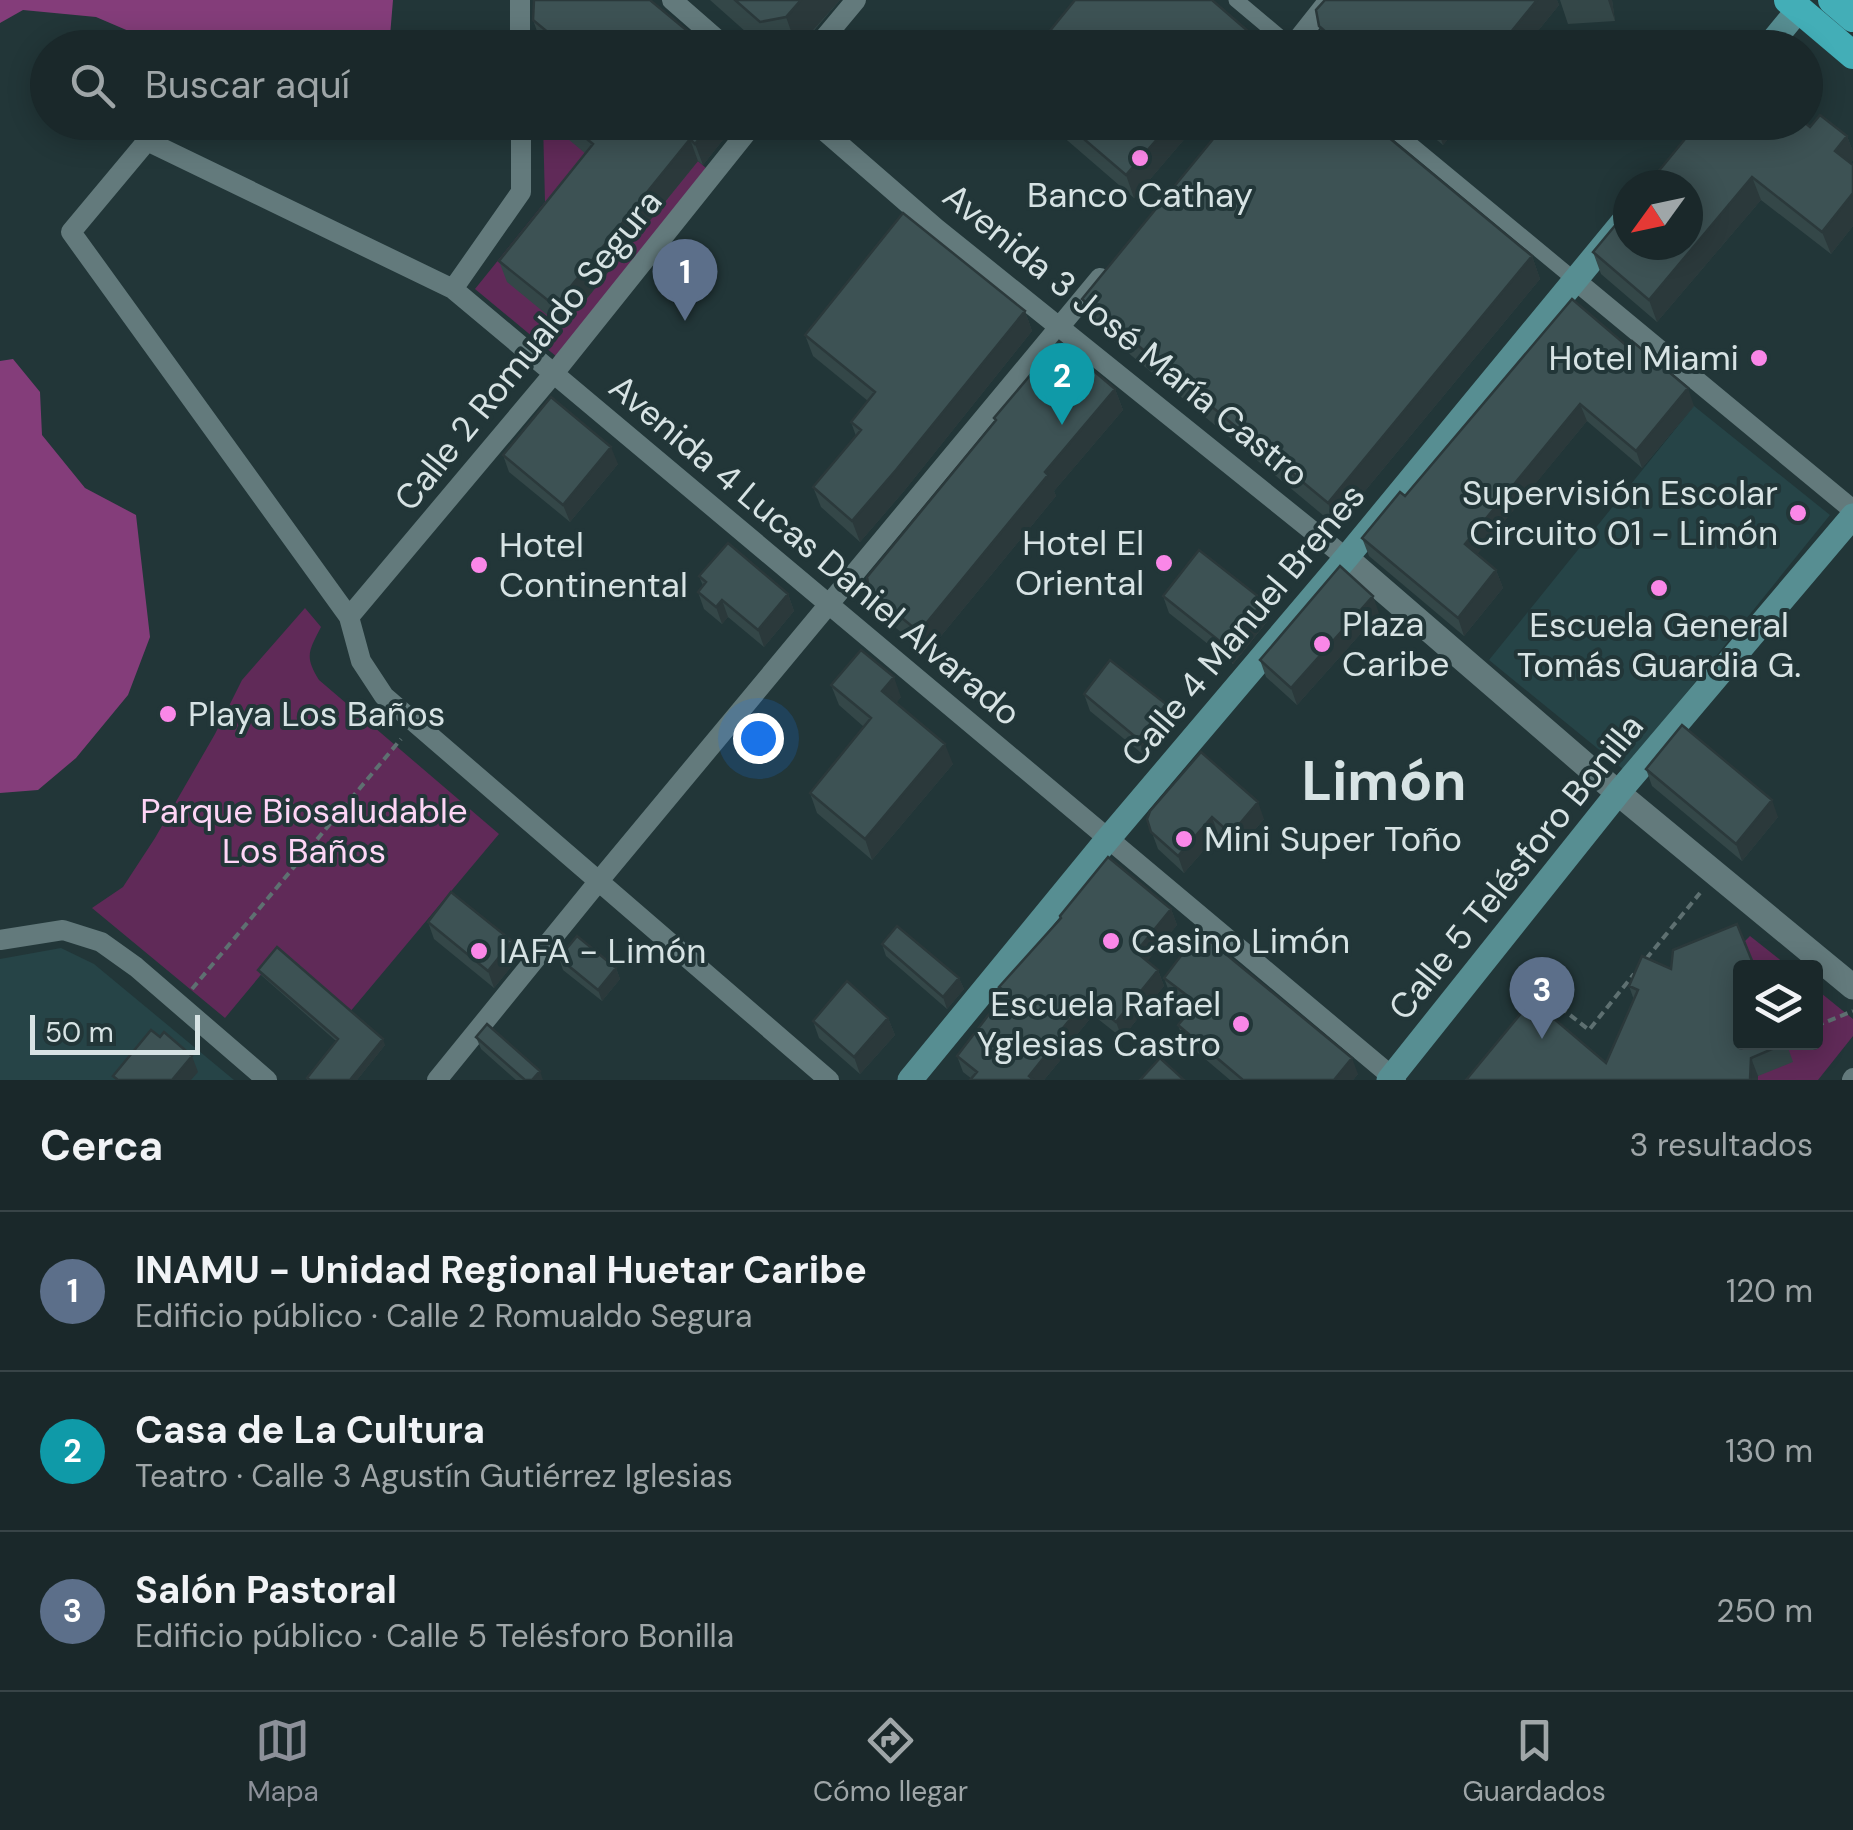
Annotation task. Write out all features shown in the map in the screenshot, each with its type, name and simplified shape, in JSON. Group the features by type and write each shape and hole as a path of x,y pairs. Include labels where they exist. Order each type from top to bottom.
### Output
{"highway":[{"path":"1832,0 1853,18"},
{"path":"1798,3 1853,56"}],"main road":[{"path":"1779,30 1798,3"},
{"name":"Calle 4 Manuel Brenes","path":"910,1080 1613,234"},
{"name":"Calle 5 Telésforo Bonilla","path":"1392,1079 1618,793 1853,513"}],"street":[{"path":"520,0 520,30"},
{"path":"672,0 706,30"},
{"path":"831,30 856,0"},
{"path":"1236,0 1272,30"},
{"path":"1305,30 1329,0"},
{"path":"453,289 521,192 521,140"},
{"name":"Calle 2 Romualdo Segura","path":"349,617 554,372 741,140"},
{"name":"Avenida 3 José María Castro","path":"835,140 936,228 1346,558 1618,793 1853,987"},
{"path":"1406,140 1853,513"},
{"name":"Avenida 4 Lucas Daniel Alvarado","path":"349,617 71,232 147,141 453,289 1392,1079"},
{"path":"437,1080 1108,268"},
{"path":"349,617 360,661 384,696 828,1080"},
{"path":"0,940 63,930 100,942 267,1080"}],"path":[{"path":"179,1005 414,724"},
{"path":"1646,959 1716,874"},
{"path":"1560,1006 1589,1030 1635,973"},
{"path":"1823,1023 1853,1010"}],"shaded area":[{"path":"0,0 393,0 390,30 126,30 96,17 23,10 0,23"},
{"path":"13,359 40,392 42,435 85,488 136,515 150,637 128,695 76,758 38,790 0,793 0,361"},
{"name":"Escuela General Tomás Guardia G.","path":"1694,406 1830,515 1624,770 1489,660"},
{"path":"61,948 94,964 234,1080 0,1080 0,959"}],"green space":[{"path":"543,140 673,140 706,168 557,357 475,289 545,202"},
{"name":"Parque Biosaludable Los Baños","path":"305,608 321,627 310,654 319,680 499,834 349,1013 279,953 225,1018 92,908 123,887 215,734 242,680"},
{"path":"1750,936 1780,960 1751,960 1744,942"},
{"path":"1823,995 1853,1019 1853,1036 1818,1080 1758,1080 1779,1050 1823,1050"}],"building":[{"path":"534,0 650,0 686,30 545,30 533,20"},
{"path":"735,0 801,0 786,17 760,22"},
{"path":"1075,0 1212,0 1247,30 1051,30"},
{"path":"1325,0 1537,0 1513,30 1324,30 1316,10"},
{"path":"1823,117 1847,136 1835,151 1853,165 1853,193 1822,232 1752,177 1703,236 1703,170 1659,170 1684,140 1823,140"},
{"path":"588,140 689,140 555,306 499,261 593,144"},
{"path":"1085,140 1156,140 1126,175"},
{"path":"1212,140 1392,140 1532,256 1328,503 1082,299"},
{"path":"903,213 1025,311 852,521 813,487 861,430 851,422 875,392 805,335"},
{"path":"1613,228 1613,260 1682,260 1649,300 1593,252"},
{"path":"1572,299 1628,347 1632,341 1688,388 1636,451 1580,404 1465,544 1496,570 1458,618 1362,538 1400,492 1405,496"},
{"path":"1059,341 1115,389 919,632 869,591 867,577"},
{"path":"551,397 611,447 563,505 503,455"},
{"path":"728,543 788,594 758,630 722,600 716,607 698,592 706,582 699,576"},
{"path":"1199,550 1264,601 1227,647 1163,596"},
{"path":"1340,566 1373,596 1291,688 1260,660"},
{"path":"861,650 894,677 882,691 945,744 865,839 810,793 871,718 831,685"},
{"path":"1110,660 1166,704 1138,739 1084,694"},
{"path":"1682,725 1772,800 1736,844 1646,769"},
{"path":"1201,752 1258,802 1231,834 1212,817 1178,856 1151,832 1147,819"},
{"path":"1108,857 1171,909 1136,952 1158,970 1116,1022 1087,999 1029,1076 1034,1080 970,1080 977,1072 957,1056 1006,992 999,987 1061,918"},
{"path":"451,892 512,941 488,971 428,922"},
{"path":"1737,924 1752,960 1733,960 1733,1050 1770,1050 1751,1058 1750,1080 1466,1080 1532,1000 1606,1063 1638,990 1629,986 1642,956 1671,969 1673,950"},
{"path":"897,926 959,978 943,997 882,944"},
{"name":"Escuela Rafael Yglesias Castro","path":"1199,932 1352,1058 1334,1080 1243,1080 1178,1025 1197,1003 1164,978"},
{"path":"577,936 616,968 598,990 559,958"},
{"path":"277,947 383,1039 350,1080 307,1078 338,1039 258,970"},
{"path":"847,981 888,1018 854,1057 813,1021"},
{"path":"487,1024 540,1071 532,1080 525,1080 476,1037"},
{"path":"151,1030 160,1037 164,1032 192,1056 172,1080 118,1080 113,1076"},
{"path":"1160,1058 1184,1080 1140,1080"}],"place":[{"name":"Banco Cathay","path":"1140,158"},
{"name":"INAMU - Unidad Regional Huetar Caribe","path":"685,321"},
{"name":"Hotel Miami","path":"1759,358"},
{"name":"Casa de La Cultura","path":"1062,425"},
{"name":"Supervisión Escolar Circuito 01 - Limón","path":"1798,513"},
{"name":"Hotel El Oriental","path":"1164,563"},
{"name":"Hotel Continental","path":"479,565"},
{"name":"Escuela General Tomás Guardia G.","path":"1659,588"},
{"name":"Plaza Caribe","path":"1322,644"},
{"name":"Playa Los Baños","path":"168,714"},
{"name":"Mini Super Toño","path":"1184,839"},
{"name":"Casino Limón","path":"1111,941"},
{"name":"IAFA - Limón","path":"479,951"},
{"name":"Escuela Rafael Yglesias Castro","path":"1241,1024"},
{"name":"Salón Pastoral","path":"1542,1039"}],"district":[{"name":"Limón","path":"1384,781"}]}
